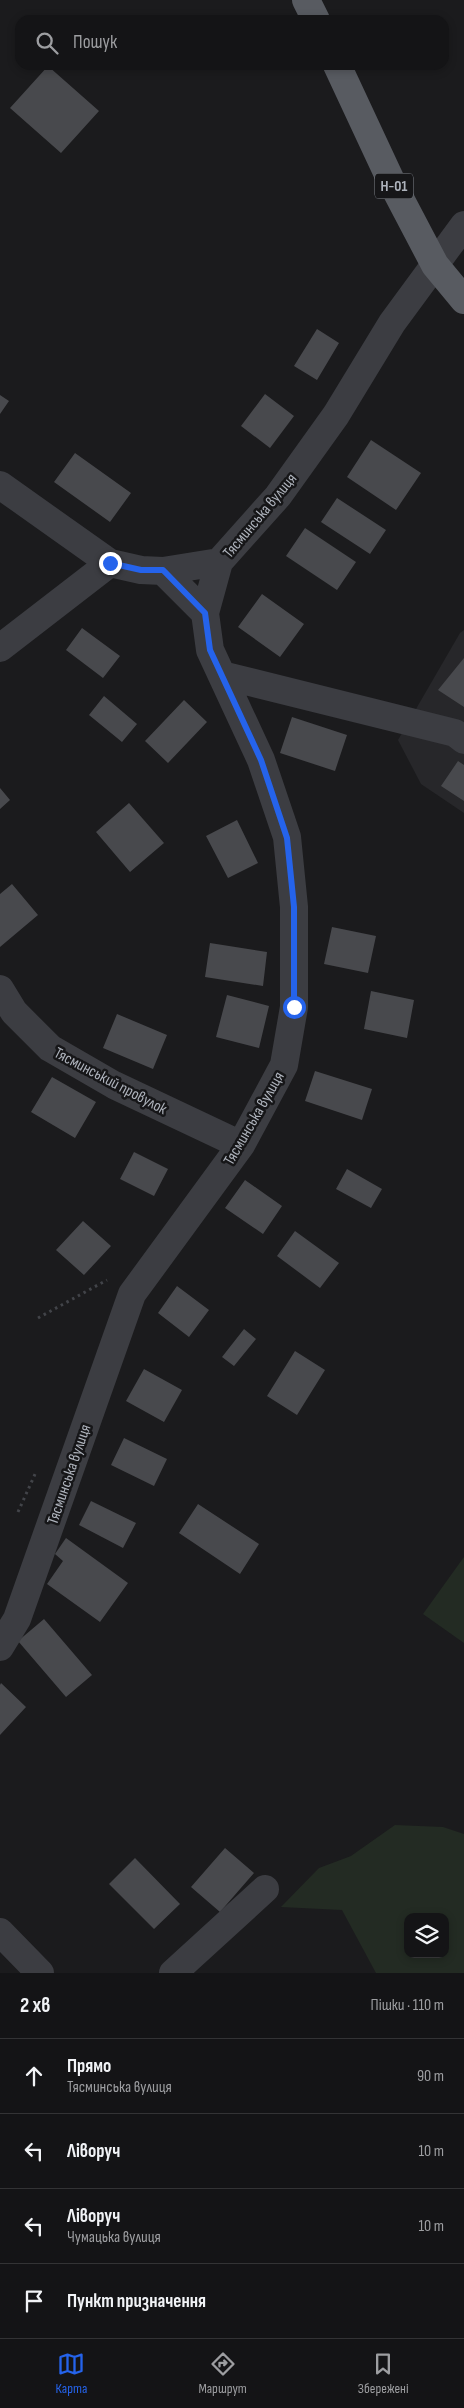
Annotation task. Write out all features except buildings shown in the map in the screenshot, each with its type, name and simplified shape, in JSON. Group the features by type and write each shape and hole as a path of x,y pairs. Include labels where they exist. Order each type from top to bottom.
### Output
{"main road":[{"path":"306,0 314,15"},
{"name":"Н-01","path":"339,70 393,185 435,265 464,300"}],"street":[{"name":"Тясминська вулиця","path":"0,1647 17,1619 132,1294 241,1145 284,1065 294,1007 294,907 287,838 261,760 210,650 205,613 219,562 278,496 336,416 392,322 464,226"},
{"path":"0,485 110,563 141,570 163,570 219,562"},
{"path":"0,648 110,563"},
{"path":"163,570 205,613"},
{"path":"222,675 455,733 464,740"},
{"name":"Тясминський провулок","path":"0,989 14,1012 50,1048 114,1085 241,1145"},
{"path":"173,1973 265,1889"},
{"path":"0,1932 40,1973"}],"path":[{"path":"38,1318 115,1275"}],"shaded area":[{"path":"464,630 464,813 421,784 398,740 460,633"},
{"path":"464,1557 464,1643 423,1614"},
{"path":"395,1825 443,1827 464,1834 464,1973 376,1973 342,1910 281,1907 319,1868 351,1856"}],"route":[{"path":"110,563 141,570 163,570 205,613 210,650 261,760 287,838 294,907 294,1007"}]}
